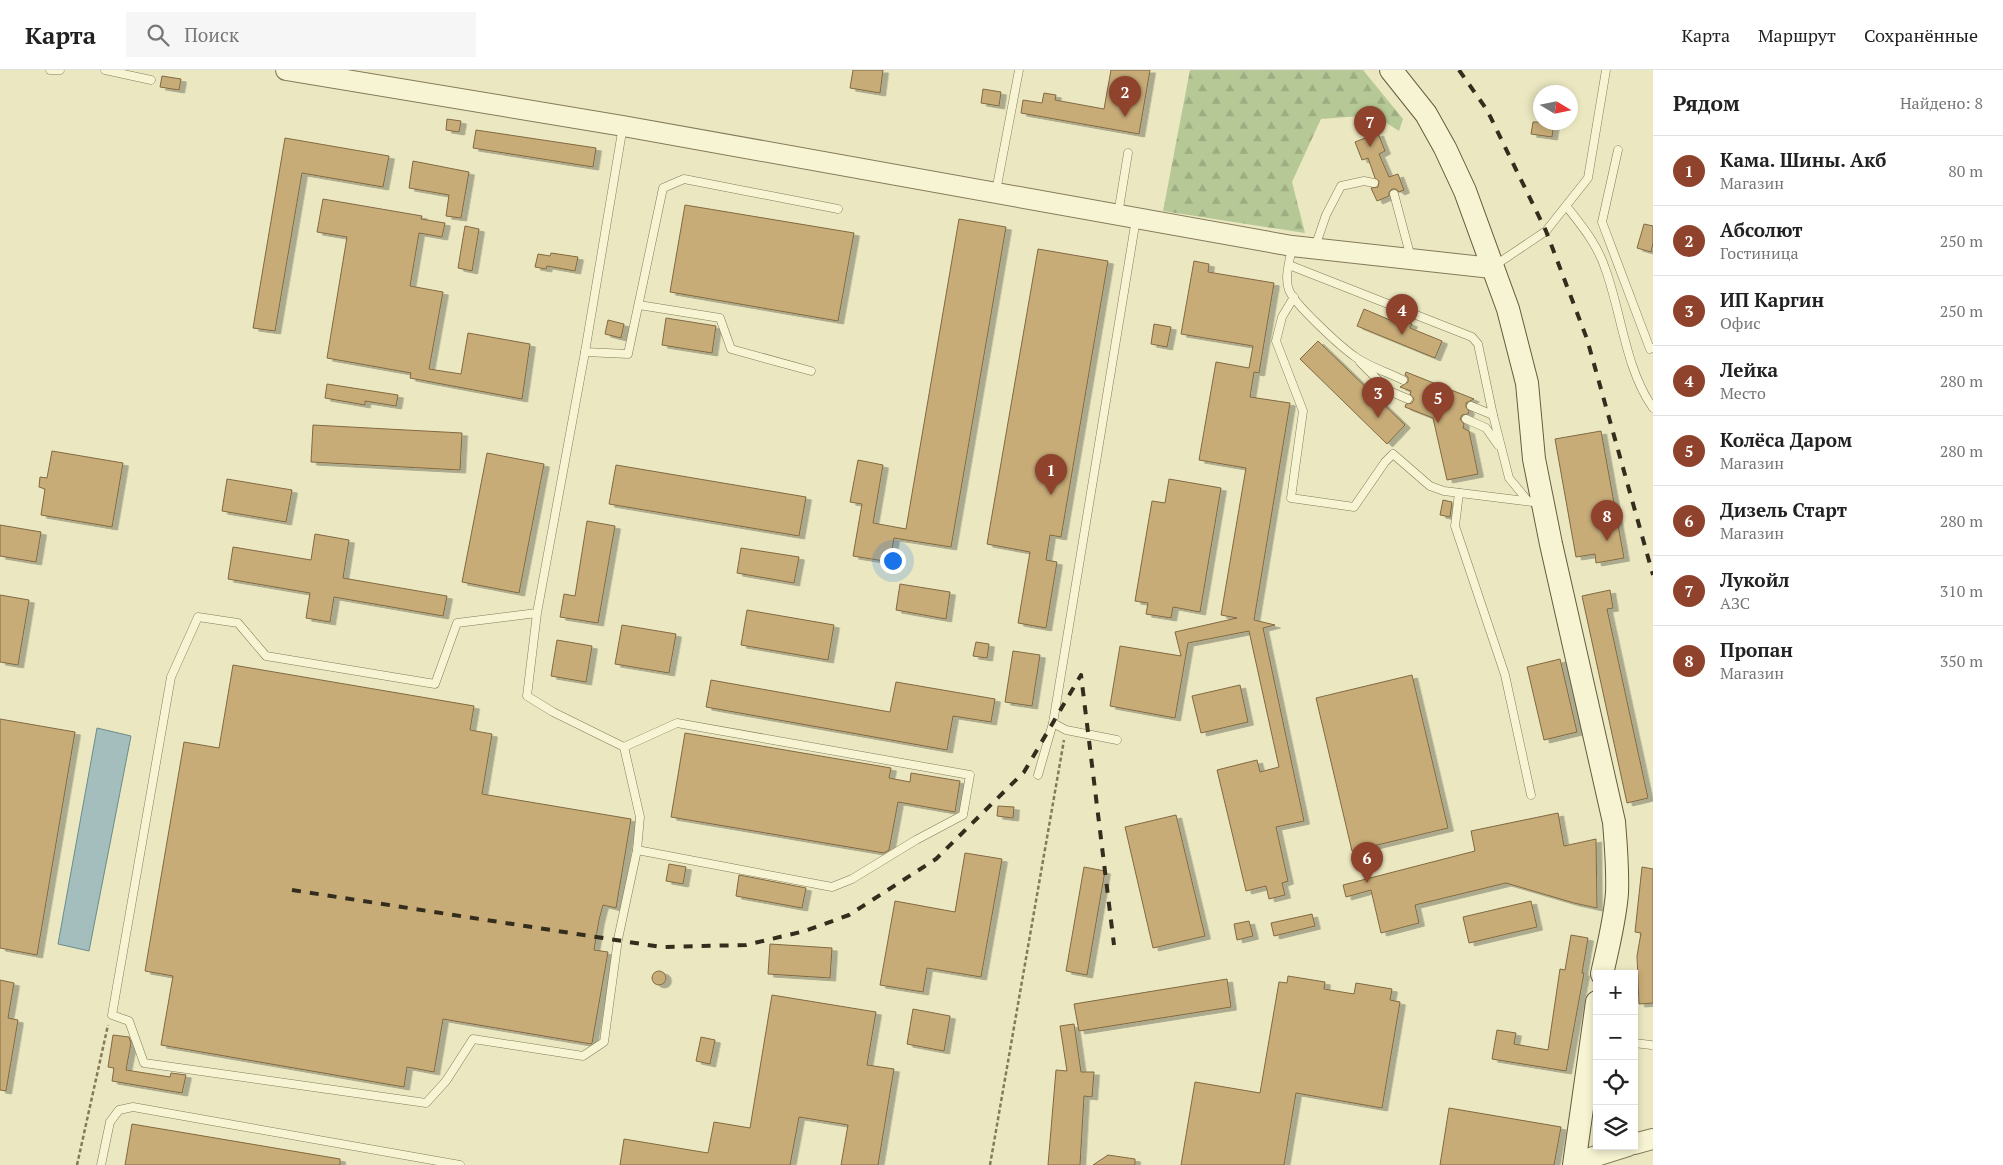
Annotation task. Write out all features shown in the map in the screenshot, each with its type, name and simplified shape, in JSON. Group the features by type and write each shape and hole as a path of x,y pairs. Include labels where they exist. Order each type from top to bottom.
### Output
{"main road":[{"path":"1391,70 1426,114 1445,148 1465,191 1508,309 1527,383 1534,459 1535,502 1614,822 1617,892 1613,924 1603,970"},
{"path":"1574,1164 1593,1045"}],"street":[{"path":"286,70 623,126 1127,217 1291,256 1314,250 1492,268"},
{"path":"1638,1143 1653,1138"},
{"path":"1574,1164 1616,1150"}],"lane":[{"path":"50,70 60,70"},
{"path":"105,70 152,80"},
{"path":"996,193 1019,70"},
{"path":"1492,268 1546,232 1588,178 1606,70"},
{"path":"623,126 585,352 537,613 527,696 554,712 624,747"},
{"path":"1618,150 1602,222 1650,349 1653,348"},
{"path":"1038,775 1052,723 1127,217 1128,153"},
{"path":"585,352 628,354 663,188 684,179 838,209"},
{"path":"1314,250 1326,215 1341,186 1364,181 1374,183"},
{"path":"1394,194 1411,260"},
{"path":"1567,207 1594,243 1606,268 1633,367 1644,395 1653,408"},
{"path":"1408,399 1389,391 1309,315 1294,298 1288,289 1291,256 1472,337 1478,344 1493,416 1509,478 1535,502"},
{"path":"1294,298 1282,317 1276,341 1303,411 1291,498 1354,506 1385,462 1393,454 1430,486 1444,491 1535,502"},
{"path":"639,305 720,318 731,349 811,371"},
{"path":"1354,357 1402,380"},
{"path":"1471,406 1493,416"},
{"path":"1466,419 1486,428 1502,450"},
{"path":"1459,493 1455,526 1505,675 1531,795"},
{"path":"537,613 457,622 435,684 266,656 238,623 198,617 170,678 112,1015 129,1021 144,1063 426,1103 446,1081 473,1039 583,1056 604,1042 618,939 637,850 640,817 624,747"},
{"path":"624,747 677,723 970,775 963,815 916,840 852,879 832,887 637,850"},
{"path":"1052,723 1066,730 1117,740"},
{"path":"1638,1043 1651,1045"},
{"path":"102,1165 110,1122 119,1110 133,1107 460,1165"}],"path":[{"path":"990,1165 1066,730"},
{"path":"78,1165 105,1032 112,1015"}],"green space":[{"path":"1190,70 1363,70 1403,119 1399,131 1374,115 1321,119 1292,182 1305,233 1163,211"}],"water":[{"path":"97,728 131,736 89,951 58,944"}],"building":[{"path":"853,70 883,70 880,93 850,88"},
{"path":"1111,70 1150,70 1139,134 1021,113 1023,100 1042,103 1044,93 1056,95 1055,100 1104,109"},
{"path":"162,76 181,79 179,90 160,87"},
{"path":"983,89 1001,92 999,106 981,103"},
{"path":"447,119 461,121 459,132 446,130"},
{"path":"1533,122 1533,130 1553,130 1552,137 1531,134"},
{"path":"476,130 596,148 593,167 473,148"},
{"path":"1378,133 1385,151 1379,154 1389,177 1398,174 1404,190 1399,192 1396,189 1392,189 1389,192 1389,196 1377,201 1371,188 1378,187 1379,181 1375,178 1368,158 1362,160 1355,142"},
{"path":"285,138 389,156 383,187 302,173 275,331 253,328"},
{"path":"413,161 469,172 461,218 446,216 449,195 409,188"},
{"path":"323,199 422,216 421,219 445,223 442,237 419,233 410,286 443,292 429,369 461,374 468,333 530,344 522,399 410,378 411,373 327,358 347,237 317,232"},
{"path":"685,205 854,233 838,321 670,292"},
{"path":"959,219 1006,227 951,547 894,538 890,562 853,556 862,504 850,502 858,460 883,465 873,523 906,529"},
{"path":"1644,224 1653,226 1651,252 1637,248"},
{"path":"465,226 479,229 472,271 458,268"},
{"path":"1038,249 1108,261 1061,537 1050,535 1046,560 1057,562 1046,628 1018,623 1030,552 987,544"},
{"path":"551,253 578,257 575,271 547,266 546,269 535,267 538,254 550,256"},
{"path":"1194,261 1209,264 1208,272 1274,283 1259,373 1254,372 1250,397 1290,403 1254,620 1275,625 1263,628 1304,821 1276,827 1288,881 1282,883 1285,895 1269,899 1266,886 1246,891 1217,770 1257,760 1260,772 1279,767 1249,631 1188,643 1175,718 1110,706 1120,646 1181,656 1175,632 1237,618 1221,615 1246,468 1199,460 1216,362 1249,368 1253,346 1181,334"},
{"path":"1364,309 1397,323 1398,318 1412,324 1410,328 1442,341 1435,358 1357,326"},
{"path":"666,318 716,326 712,353 662,345"},
{"path":"608,320 624,324 621,338 605,334"},
{"path":"1154,324 1171,327 1167,347 1151,344"},
{"path":"1318,341 1405,425 1387,444 1300,359"},
{"path":"1406,372 1474,399 1466,403 1469,411 1468,414 1462,415 1460,419 1464,424 1463,428 1469,431 1478,474 1447,480 1433,418 1405,407 1406,404 1412,403 1414,399 1410,394 1411,391 1400,387 1408,382 1408,377 1405,375"},
{"path":"327,384 398,395 396,406 365,401 365,405 325,398"},
{"path":"313,425 462,433 460,470 311,462"},
{"path":"1601,431 1624,558 1596,563 1595,554 1576,557 1555,439"},
{"path":"52,451 123,463 112,527 41,515 45,489 39,487 40,477 47,478"},
{"path":"487,453 544,464 519,593 462,582"},
{"path":"616,465 806,497 799,536 609,504"},
{"path":"227,479 292,490 286,522 222,511"},
{"path":"1169,479 1221,488 1200,612 1173,607 1171,618 1146,614 1148,603 1135,601 1152,501 1165,503"},
{"path":"1443,500 1452,502 1450,517 1440,515"},
{"path":"587,521 615,526 598,623 560,617 564,594 575,596"},
{"path":"0,525 41,532 36,562 0,556"},
{"path":"315,534 349,540 343,578 447,596 443,616 334,597 330,622 306,618 310,593 228,579 233,547 311,560"},
{"path":"741,548 799,557 794,583 737,573"},
{"path":"900,584 950,592 946,619 896,610"},
{"path":"1610,590 1613,608 1607,609 1648,798 1627,803 1582,596"},
{"path":"0,595 29,600 18,665 0,662"},
{"path":"747,610 834,625 828,660 741,645"},
{"path":"622,625 676,634 669,673 615,664"},
{"path":"557,640 592,646 586,682 551,676"},
{"path":"976,642 989,644 987,658 973,656"},
{"path":"1013,651 1040,655 1032,706 1005,702"},
{"path":"1560,659 1577,732 1544,740 1527,667"},
{"path":"233,665 474,706 470,730 492,734 482,794 631,819 616,908 603,905 599,920 594,950 608,952 591,1044 443,1019 434,1072 407,1067 404,1087 161,1045 173,976 145,971 184,742 219,748"},
{"path":"1412,675 1448,828 1352,851 1316,698"},
{"path":"711,680 890,712 896,682 995,699 991,722 953,716 947,750 706,707"},
{"path":"1240,685 1248,722 1201,733 1192,696"},
{"path":"0,719 75,732 37,955 0,948"},
{"path":"685,733 891,768 889,778 910,782 911,773 960,781 955,812 898,802 889,850 884,853 671,817"},
{"path":"998,806 1014,807 1013,818 997,816"},
{"path":"1558,813 1564,846 1596,839 1597,908 1506,883 1415,905 1419,923 1381,933 1371,890 1346,897 1343,885 1475,851 1471,831"},
{"path":"1176,815 1205,936 1153,948 1125,827"},
{"path":"965,853 1002,859 981,977 927,968 923,992 880,985 895,901 955,912"},
{"path":"669,864 686,867 683,884 666,881"},
{"path":"1084,867 1105,871 1087,975 1066,971"},
{"path":"1642,867 1653,869 1653,1003 1639,1004 1637,956 1641,933 1635,932"},
{"path":"739,875 806,888 802,908 736,896"},
{"path":"1531,901 1537,927 1469,943 1463,917"},
{"path":"1312,914 1315,926 1274,936 1271,923"},
{"path":"1249,921 1253,936 1237,940 1234,924"},
{"path":"1571,935 1588,938 1582,973 1584,973 1566,1071 1492,1059 1497,1030 1516,1033 1514,1044 1548,1050 1560,969 1565,970"},
{"path":"770,944 832,948 830,978 768,974"},
{"path":"656,971 662,971 666,978 662,985 656,985 652,981 652,975"},
{"path":"1288,976 1325,982 1324,989 1354,994 1356,983 1392,989 1390,1000 1400,1002 1382,1108 1296,1093 1284,1165 1181,1165 1195,1082 1260,1093 1279,982 1287,983"},
{"path":"1227,979 1231,1007 1079,1031 1074,1004"},
{"path":"0,980 14,983 8,1018 18,1020 6,1091 0,1090"},
{"path":"772,995 876,1012 867,1065 894,1069 878,1165 841,1165 848,1125 799,1117 790,1165 620,1165 624,1139 708,1153 714,1122 750,1128"},
{"path":"913,1009 950,1016 944,1051 907,1044"},
{"path":"1074,1024 1081,1072 1094,1072 1092,1097 1084,1096 1080,1165 1048,1165 1056,1070 1067,1071 1060,1026"},
{"path":"113,1035 129,1037 131,1043 126,1070 170,1077 171,1073 186,1075 182,1093 112,1081 114,1068 108,1067"},
{"path":"701,1037 715,1040 710,1064 696,1061"},
{"path":"1449,1108 1561,1127 1554,1165 1440,1165"},
{"path":"132,1124 340,1159 340,1165 125,1165"},
{"path":"1108,1155 1135,1159 1135,1165 1093,1165"}],"railway":[{"path":"1459,70 1487,110 1546,231 1587,339 1653,575"},
{"path":"292,890 661,947 746,945 805,931 849,915 936,859 1024,772 1081,675 1114,945"}],"place":[{"name":"Абсолют","path":"1125,117"},
{"name":"Лукойл","path":"1370,147"},
{"name":"Лейка","path":"1402,335"},
{"name":"ИП Каргин","path":"1378,418"},
{"name":"Колёса Даром","path":"1438,423"},
{"name":"Кама. Шины. Акб","path":"1051,495"},
{"name":"Пропан","path":"1607,541"},
{"name":"Дизель Старт","path":"1367,883"}]}
